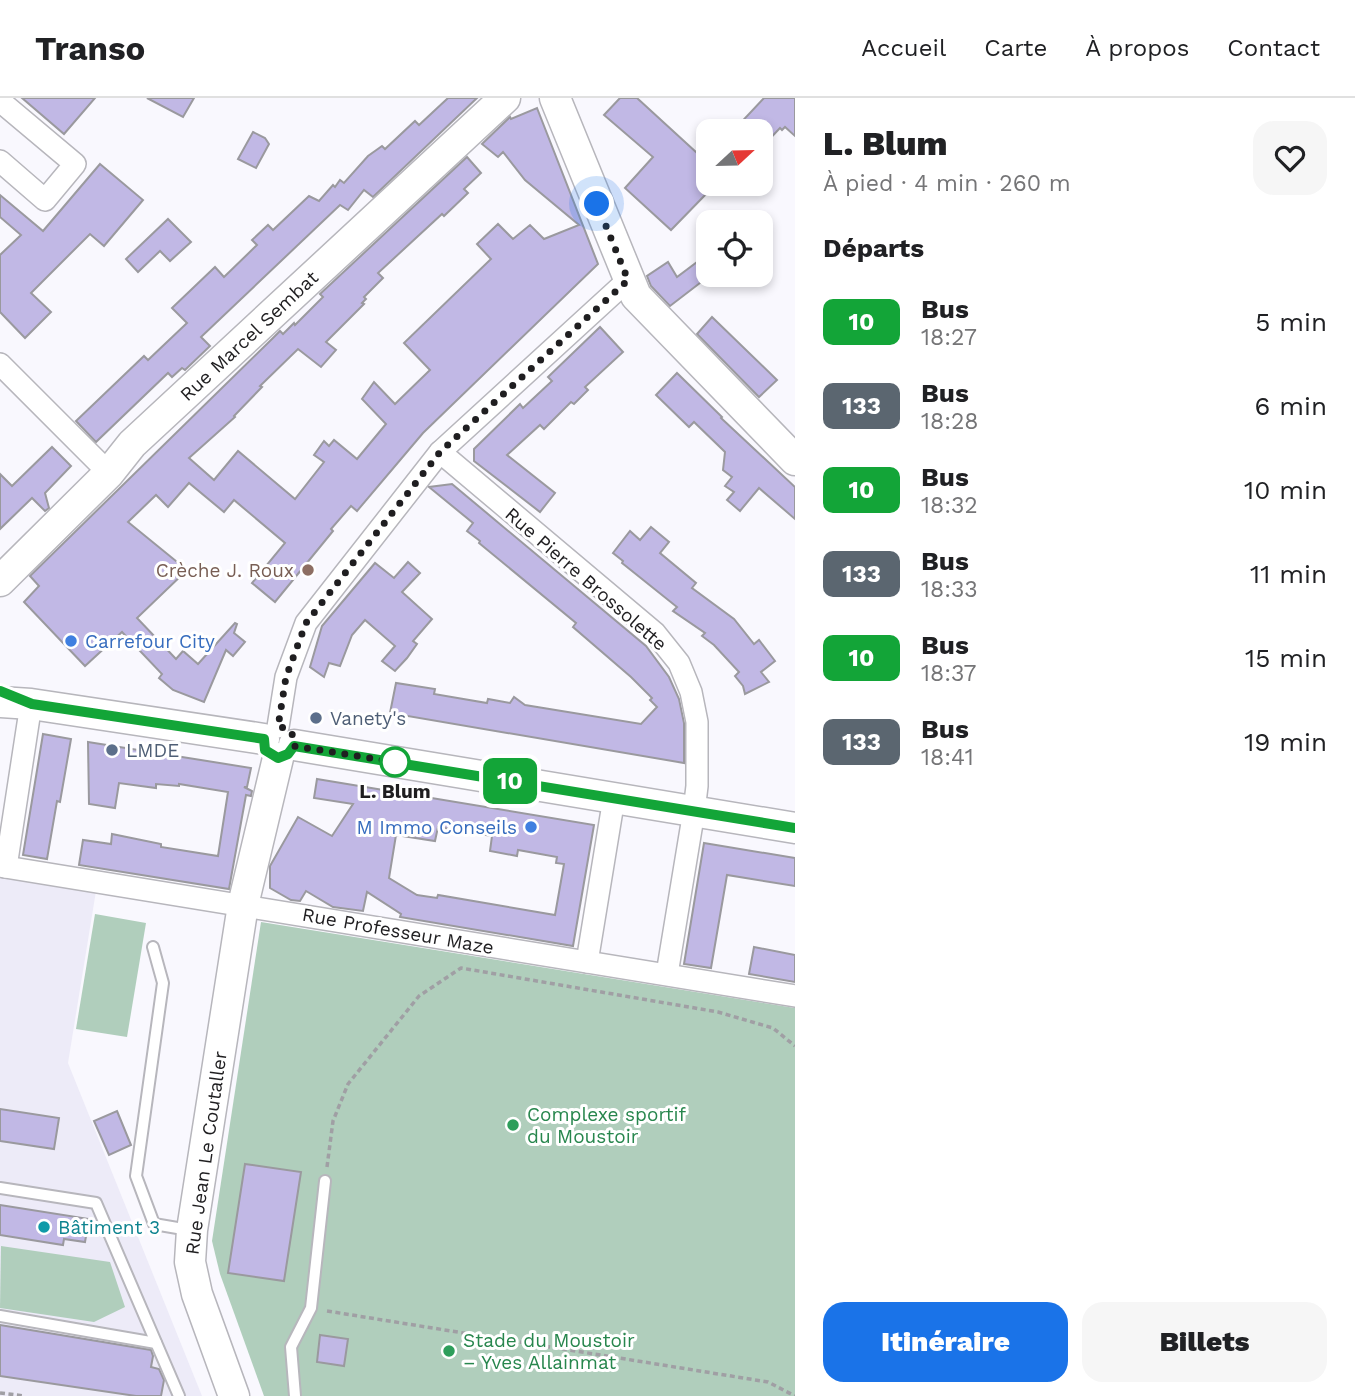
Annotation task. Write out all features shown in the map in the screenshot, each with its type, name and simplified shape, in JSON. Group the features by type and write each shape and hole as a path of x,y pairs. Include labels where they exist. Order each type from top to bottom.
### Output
{"street":[{"name":"Rue Marcel Sembat","path":"0,581 109,473 142,434 505,98"},
{"path":"555,98 636,296 795,460"},
{"path":"0,101 75,163 45,200 0,161"},
{"path":"278,742 286,677 306,623 440,452 628,280"},
{"path":"0,364 109,473"},
{"name":"Rue Pierre Brossolette","path":"440,452 655,633 679,663 691,692 697,722 697,786 667,974"},
{"path":"0,691 32,704"},
{"path":"0,702 32,704 278,742 795,828"},
{"path":"3,867 32,704"},
{"name":"Rue Jean Le Coutaller","path":"234,1396 197,1294 190,1262 192,1230 243,905 278,742"},
{"path":"587,962 614,798"},
{"name":"Rue Professeur Maze","path":"3,867 795,996"}],"lane":[{"path":"153,947 163,983 136,1177 155,1224 192,1230"},
{"path":"295,1396 291,1347 311,1308 325,1181"},
{"path":"0,1188 96,1203 179,1396"},
{"path":"0,1316 156,1343"}],"path":[{"path":"325,1181 333,1121 348,1084 419,996 461,968 718,1012 773,1028 795,1046"},
{"path":"311,1308 768,1382 795,1395"},
{"path":"0,1393 25,1396"}],"shaded area":[{"path":"0,876 96,891 68,1063 202,1396 0,1396"}],"green space":[{"path":"95,914 146,923 127,1037 76,1029"},
{"name":"Complexe sportif du Moustoir","path":"261,922 795,1008 795,1396 264,1396 220,1274 212,1241"},
{"path":"1,1246 110,1262 125,1307 94,1322 0,1308"}],"building":[{"path":"22,98 95,98 64,134"},
{"path":"147,98 194,98 183,117"},
{"path":"448,98 477,98 373,197 364,190 348,210 340,205 201,337 210,346 185,370 182,368 172,377 168,373 96,442 76,421 144,356 148,360 187,323 172,308 215,267 224,277 257,245 252,240 268,225 273,230 309,196 319,201 333,185 335,187 340,180 344,183 368,156 382,146 385,149 415,121 419,125"},
{"path":"620,98 637,98 696,152 696,196 704,196 671,230 625,188 653,157 604,115"},
{"path":"764,98 795,98 795,136 785,127 774,134 774,119 744,119"},
{"path":"537,108 598,264 423,433 357,511 351,506 275,602 252,583 285,543 234,500 224,512 189,483 168,507 156,495 128,522 187,570 137,618 176,659 183,651 198,664 235,623 234,633 245,642 233,656 226,650 204,702 173,690 159,678 162,674 122,632 85,666 24,602 39,586 30,576 280,331 283,334 294,323 295,325 323,297 320,294 467,157 481,173 464,189 468,193 378,273 383,278 364,297 364,304 326,342 336,350 321,367 298,349 260,386 262,387 235,417 189,458 214,480 238,451 295,499 324,462 314,455 324,441 329,446 334,440 357,459 386,424 362,399 374,382 395,404 430,370 404,343 491,259 477,244 498,224 513,239 530,225 544,239 579,225 525,180 503,152 498,157 482,144 510,117 511,119"},
{"path":"253,132 265,138 269,144 256,168 238,159"},
{"path":"100,164 143,200 104,246 90,234 31,293 51,312 25,338 0,312 0,255 21,235 0,217 0,195 43,231"},
{"path":"168,219 191,242 170,261 160,251 138,272 126,259"},
{"path":"668,262 677,277 696,263 696,286 670,306 651,286 647,276"},
{"path":"712,317 777,380 759,397 697,334"},
{"path":"600,327 623,352 585,387 588,390 574,404 571,402 544,429 540,425 507,455 555,493 540,512 474,461 474,449 520,404 523,408 552,381 548,377"},
{"path":"677,373 795,487 795,519 759,488 740,511 727,500 734,492 725,486 732,477 723,470 725,452 694,422 689,427 656,395"},
{"path":"52,447 71,466 45,493 49,508 45,511 32,498 0,529 0,474 12,486"},
{"path":"452,484 646,646 669,677 679,699 684,723 684,763 390,713 396,683 435,689 434,694 487,703 488,699 510,703 514,697 525,705 641,724 657,707 650,700 652,698 631,677 573,627 576,623 479,543 480,541 467,531 473,523 429,487"},
{"path":"651,527 669,542 660,553 696,583 692,588 734,619 754,644 759,640 775,661 761,672 769,682 745,694 743,686 735,676 739,672 702,636 705,633 673,611 677,607 613,553 630,531 640,540"},
{"path":"408,562 420,573 402,592 432,619 413,641 417,644 395,671 382,661 395,646 365,620 352,635 340,666 329,663 324,677 310,667 322,626 375,563 394,578"},
{"path":"43,734 71,739 47,859 23,855"},
{"path":"88,742 251,768 247,787 244,787 252,791 251,796 246,795 229,889 79,865 83,840 111,844 112,834 161,844 161,847 218,856 228,792 179,784 156,784 156,788 119,783 115,808 89,804"},
{"path":"317,779 594,825 573,946 400,917 401,914 367,892 363,911 333,907 306,891 300,901 291,900 270,888 270,866 298,817 332,836 353,804 314,798","holes":["438,827 492,836 490,851 517,856 518,850 557,857 556,863 564,864 555,915 438,895 437,898 417,895 389,878 396,835 435,841"]},
{"path":"704,843 795,858 795,886 727,875 711,968 684,964"},
{"path":"754,947 795,955 795,982 749,974"},
{"path":"0,1109 59,1118 54,1149 0,1141"},
{"path":"117,1111 131,1145 109,1155 94,1121"},
{"path":"245,1164 301,1172 284,1281 228,1273"},
{"name":"Bâtiment 3","path":"0,1205 89,1219 85,1242 64,1239 63,1245 0,1235"},
{"path":"0,1325 151,1350 151,1367 159,1369 164,1380 161,1396 136,1396 0,1376"},
{"path":"320,1335 348,1339 344,1366 317,1362"}],"bus line":[{"name":"10","path":"0,691 32,704 264,739 265,750 278,758 284,757 294,746 795,828"}],"place":[{"name":"Crèche J. Roux","path":"308,570"},
{"name":"Carrefour City","path":"71,641"},
{"name":"Vanety's","path":"316,718"},
{"name":"LMDE","path":"112,750"},
{"name":"L. Blum","path":"395,762"},
{"name":"M Immo Conseils","path":"531,827"},
{"name":"Complexe sportif du Moustoir","path":"513,1125"},
{"name":"Bâtiment 3","path":"44,1227"},
{"name":"Stade du Moustoir – Yves Allainmat","path":"449,1351"}],"route":[{"path":"395,762 401,763 294,746 293,736 289,731 278,727 286,677 306,623 440,452 628,280 597,204"}]}
